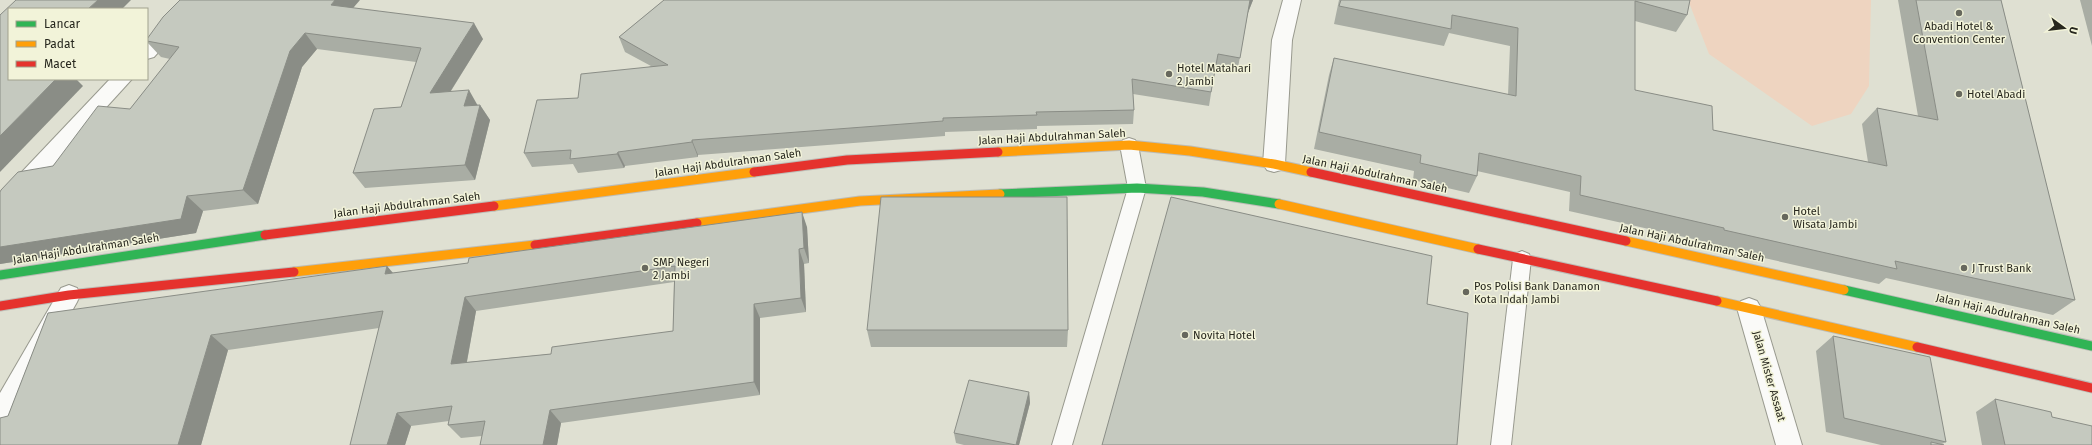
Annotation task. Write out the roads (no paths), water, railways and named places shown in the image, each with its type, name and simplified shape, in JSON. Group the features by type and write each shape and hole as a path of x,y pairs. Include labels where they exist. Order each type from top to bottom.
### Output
{"highway":[{"name":"Jalan Haji Abdulrahman Saleh","path":"0,275 228,239 481,208 847,160 1129,145 1190,151 1274,164 1736,265 2092,346"},
{"path":"0,306 69,295 487,252 860,201 1136,188 1204,192 1286,206 1749,308 2092,388"}],"street":[{"path":"148,51 196,0"},
{"path":"1274,164 1282,40 1292,0"},
{"path":"0,209 121,80"},
{"path":"0,416 69,295"},
{"name":"Jalan Mister Assaat","path":"1749,308 1789,445"}],"lane":[{"path":"1062,445 1136,188 1129,145"},
{"path":"1501,445 1522,259"}],"place":[{"name":"Abadi Hotel & Convention Center","path":"1959,13"},
{"name":"Hotel Matahari 2 Jambi","path":"1169,74"},
{"name":"Hotel Abadi","path":"1959,94"},
{"name":"Hotel Wisata Jambi","path":"1785,217"},
{"name":"SMP Negeri 2 Jambi","path":"645,268"},
{"name":"J Trust Bank","path":"1964,268"},
{"name":"Pos Polisi Bank Danamon Kota Indah Jambi","path":"1466,292"},
{"name":"Novita Hotel","path":"1185,335"}]}
